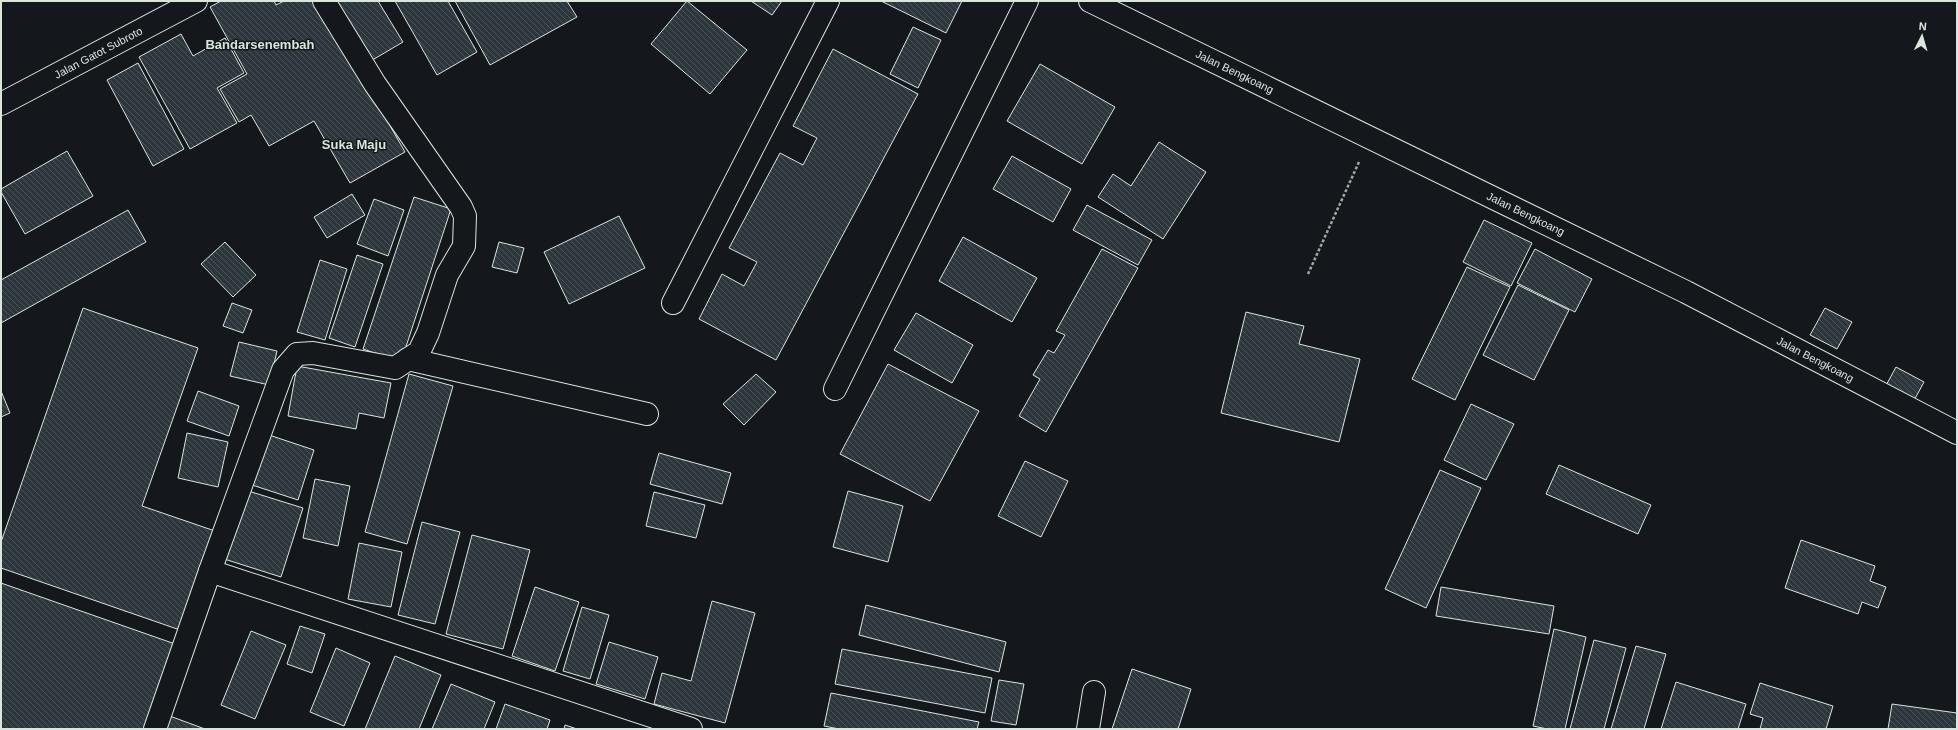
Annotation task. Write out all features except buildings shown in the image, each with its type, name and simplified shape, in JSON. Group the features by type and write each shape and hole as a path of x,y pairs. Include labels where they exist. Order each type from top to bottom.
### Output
{"street":[{"name":"Jalan Gatot Subroto","path":"1,104 196,1"},
{"path":"155,729 210,571 283,370 298,354 328,356 360,363 395,368 419,352 428,333 447,275 464,246 465,216 461,207 375,84 324,1"},
{"path":"673,303 828,1"},
{"path":"835,389 1027,1"},
{"name":"Jalan Bengkoang","path":"1090,1 1686,292 1957,433"},
{"path":"408,359 647,414"},
{"path":"210,571 691,729"},
{"path":"1088,729 1094,692"}],"path":[{"path":"1308,274 1370,138"}],"district":[{"name":"Bandarsenembah","path":"260,44"},
{"name":"Suka Maju","path":"354,144"}]}
